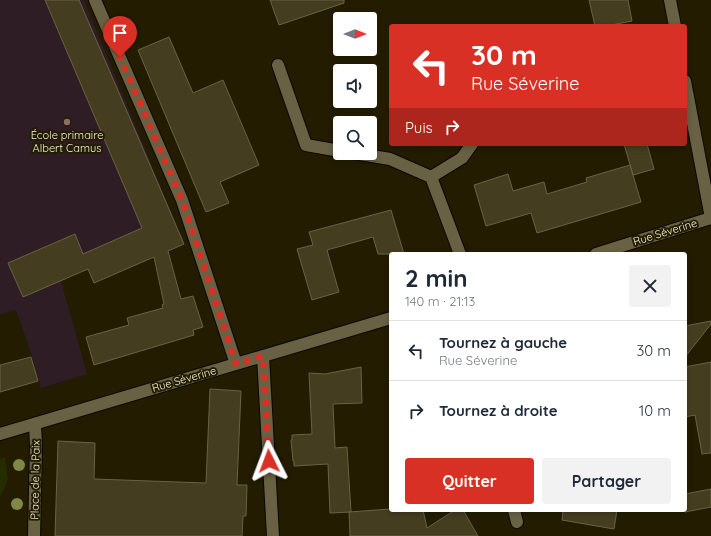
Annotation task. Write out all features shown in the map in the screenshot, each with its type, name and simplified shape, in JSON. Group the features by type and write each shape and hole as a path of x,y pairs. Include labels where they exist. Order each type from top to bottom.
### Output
{"street":[{"path":"96,0 182,200 236,364"},
{"path":"670,0 675,24"},
{"path":"278,65 306,145 333,150"},
{"path":"687,92 711,218"},
{"path":"432,178 462,158 471,146"},
{"path":"377,157 390,159 432,178 459,252"},
{"name":"Rue Séverine","path":"602,252 711,218"},
{"name":"Rue Séverine","path":"0,434 389,319"},
{"path":"263,356 273,536"},
{"name":"Place de la Paix","path":"34,536 35,424"}],"shaded area":[{"name":"École primaire Albert Camus","path":"0,0 84,0 184,244 94,283 88,269 61,281 87,374 41,388 16,310 0,314"}],"green space":[{"path":"5,457 8,479 0,498 0,459"}],"building":[{"path":"45,0 79,0 184,244 168,251 181,299 193,296 203,327 193,330 194,335 94,365 86,337 129,325 127,318 163,308 162,305 164,304 154,257 94,283 88,269 23,297 8,263 75,234 83,254 142,228"},
{"path":"270,0 344,0 344,3 279,25"},
{"path":"589,0 628,0 632,21 616,24 595,24"},
{"path":"169,37 193,93 223,80 259,165 220,182 229,203 206,212 138,50"},
{"path":"625,146 648,146 654,169 633,175"},
{"path":"630,165 641,202 537,233 531,213 486,226 474,185 508,174 513,191 544,182 547,194 587,182 586,178"},
{"path":"391,210 403,252 378,254 373,237 327,250 339,292 312,300 297,249 313,245 309,232"},
{"path":"711,321 711,324 687,354 687,326"},
{"path":"31,357 38,381 0,392 0,365"},
{"path":"711,362 711,453 702,454 695,415 687,417 687,367"},
{"path":"361,367 362,403 333,404 335,448 347,447 351,512 330,513 328,464 294,466 291,440 292,435 312,434 309,373 325,374"},
{"path":"210,389 241,391 237,485 247,485 246,516 243,516 242,536 55,536 58,441 95,443 94,479 206,483"},
{"path":"711,489 711,507 687,512 687,494"},
{"path":"389,509 389,512 423,512 427,528 452,512 464,512 478,536 350,536 349,512"},
{"path":"563,512 617,512 614,529 562,520"}],"place":[{"name":"École primaire Albert Camus","path":"67,122"}],"route":[{"path":"120,57 182,200 236,364 263,356 269,461"}]}
